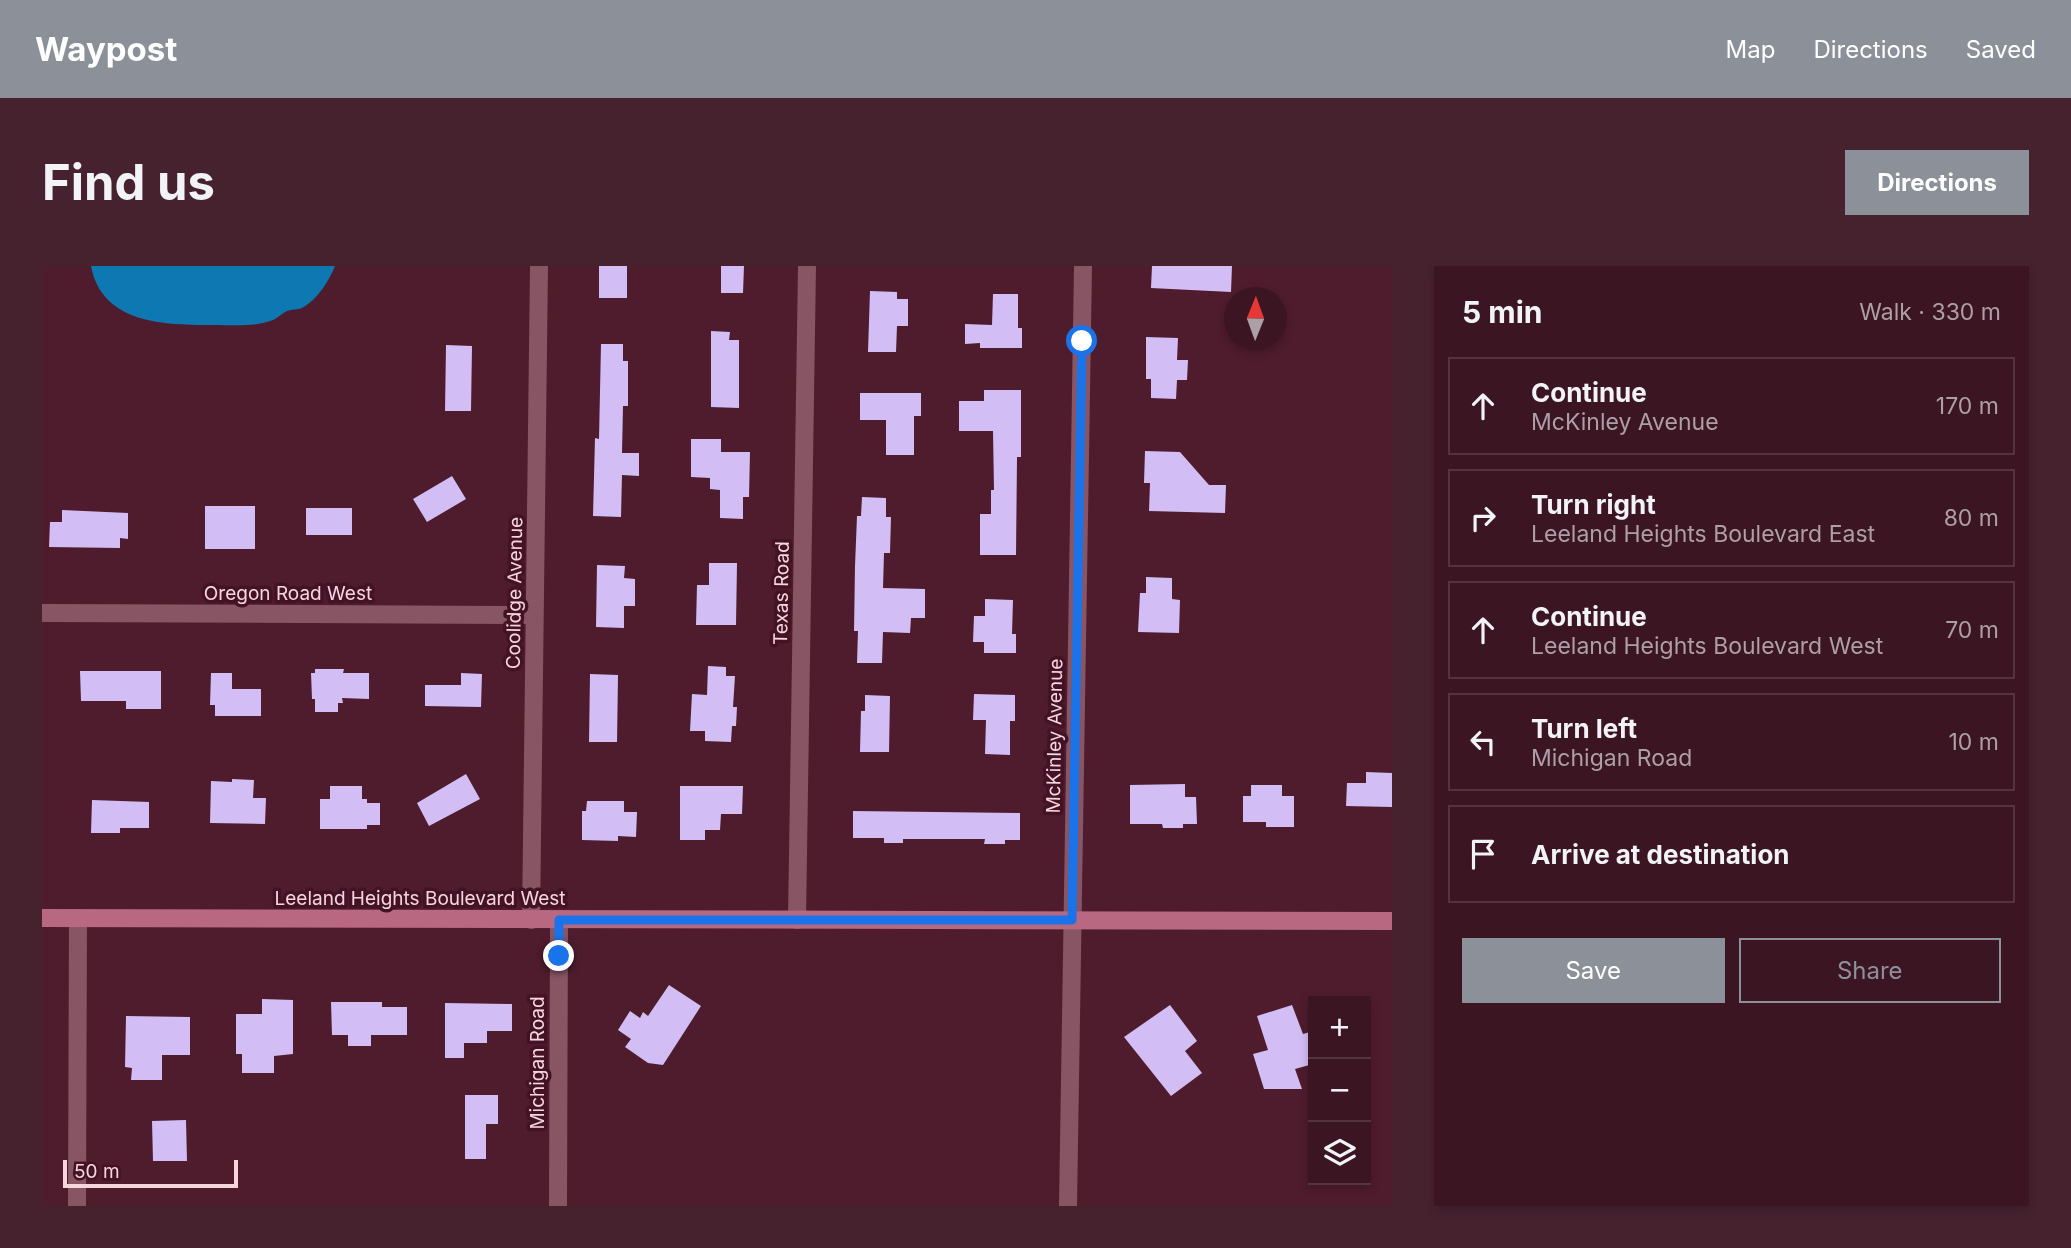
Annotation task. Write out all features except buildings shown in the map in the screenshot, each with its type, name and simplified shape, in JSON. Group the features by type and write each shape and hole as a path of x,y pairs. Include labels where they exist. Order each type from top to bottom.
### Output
{"main road":[{"name":"Leeland Heights Boulevard West","path":"42,918 1392,920"}],"street":[{"name":"Coolidge Avenue","path":"531,920 539,266"},
{"name":"Texas Road","path":"797,920 807,266"},
{"name":"McKinley Avenue","path":"1068,1206 1083,266"},
{"name":"Oregon Road West","path":"42,613 534,615"},
{"path":"77,1206 78,918"},
{"name":"Michigan Road","path":"558,1206 559,920"}],"water":[{"path":"91,266 335,266 322,290 302,308 287,311 266,322 237,325 176,324 139,318 122,311 108,300 98,285"}],"route":[{"path":"559,956 559,920 1072,920 1082,341"}]}
